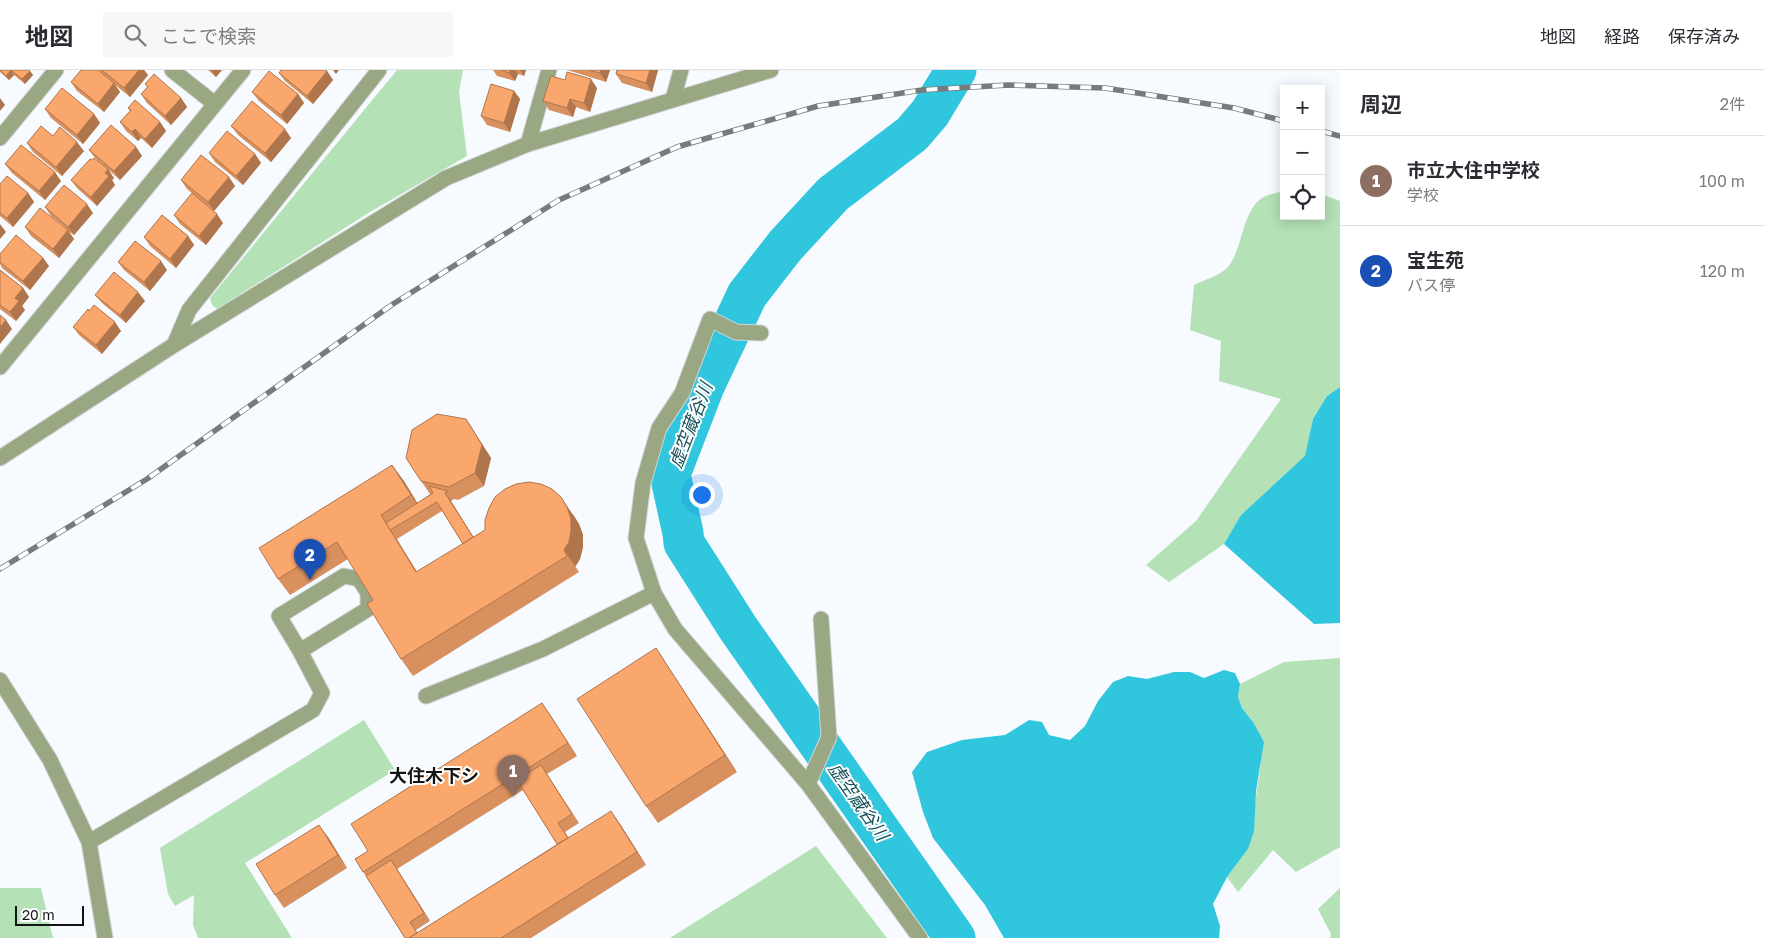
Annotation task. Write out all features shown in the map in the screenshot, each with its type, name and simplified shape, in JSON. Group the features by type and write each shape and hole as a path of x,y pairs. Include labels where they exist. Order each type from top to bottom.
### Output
{"street":[{"path":"0,138 56,70"},
{"path":"172,70 215,104"},
{"path":"0,367 243,70"},
{"path":"174,345 189,310 379,70"},
{"path":"528,144 549,70"},
{"path":"673,99 681,70"},
{"path":"0,458 174,345 446,178 528,144 771,70"},
{"path":"761,333 736,332 710,319 682,393 660,428 643,483 636,538 654,593 675,629 808,784 920,938"},
{"path":"88,842 313,710 322,693 278,616 344,576 359,579 368,593 368,609 300,652"},
{"path":"426,696 543,649 654,593"},
{"path":"808,784 829,737 821,619"},
{"path":"0,680 50,760 88,842 105,938"}],"green space":[{"path":"397,70 463,70 459,92 467,156 370,212 217,309 212,305 210,298"},
{"path":"1280,192 1280,220 1325,220 1325,195 1340,201 1340,387 1327,396 1313,419 1306,456 1241,515 1224,544 1169,582 1146,565 1196,521 1281,399 1219,381 1221,341 1190,330 1194,285 1217,275 1228,267 1237,250 1250,212 1262,198"},
{"path":"1340,658 1340,847 1296,872 1273,850 1238,892 1227,877 1248,849 1261,763 1253,722 1242,708 1238,697 1240,684 1284,662"},
{"path":"364,720 395,770 245,863 292,938 198,938 193,925 194,895 175,906 168,894 160,848"},
{"path":"816,846 887,938 670,938"},
{"path":"0,888 41,888 53,938 0,938"},
{"path":"1340,888 1340,938 1330,938 1331,934 1318,909"}],"water":[{"path":"1340,387 1340,623 1314,624 1224,544 1241,515 1305,456 1313,419 1327,396"},
{"path":"1224,670 1235,673 1240,684 1238,697 1242,708 1253,722 1264,742 1256,791 1254,831 1248,849 1227,877 1213,904 1220,926 1219,938 1004,938 985,905 933,838 923,812 912,772 927,752 962,740 1005,735 1029,720 1042,722 1049,735 1070,740 1085,726 1098,701 1113,682 1128,676 1147,679 1174,672 1190,672 1204,678"}],"building":[{"path":"0,70 11,70 6,76"},
{"path":"11,70 29,70 30,71 22,79"},
{"path":"81,70 98,70 114,83 98,104 71,82"},
{"path":"102,70 139,70 124,88"},
{"path":"281,70 327,71 307,96 279,73"},
{"path":"589,70 601,70 600,73"},
{"path":"617,70 650,70 646,83 616,74"},
{"path":"269,71 298,94 281,115 252,92"},
{"path":"567,72 591,79 584,103 570,99 567,108 543,101 551,76 565,80"},
{"path":"154,74 181,98 165,116 141,94 148,87 145,84"},
{"path":"491,84 514,91 504,123 481,116"},
{"path":"62,88 94,114 77,135 45,109"},
{"path":"135,100 160,122 145,139 135,129 132,132 120,122 131,110 128,108"},
{"path":"252,101 285,129 265,153 231,126"},
{"path":"111,125 136,147 114,171 89,150"},
{"path":"41,126 53,136 60,127 77,142 56,167 27,143"},
{"path":"227,131 255,154 236,176 209,153"},
{"path":"21,145 55,172 39,191 5,164"},
{"path":"201,155 229,177 208,202 181,180"},
{"path":"94,158 108,169 105,173 109,176 91,197 71,180 90,159"},
{"path":"7,176 28,193 7,218 0,213 0,184"},
{"path":"64,185 87,204 68,227 45,207"},
{"path":"192,193 217,214 199,236 174,215"},
{"path":"40,208 68,230 53,249 25,227"},
{"path":"162,215 188,236 170,259 144,237"},
{"path":"16,235 43,258 23,281 0,262 0,254"},
{"path":"135,241 161,261 144,282 118,262"},
{"path":"0,270 23,288 15,298 19,301 10,312 0,305"},
{"path":"114,272 138,292 120,315 95,295"},
{"path":"94,305 115,322 96,345 73,327 88,309 89,311"},
{"path":"0,315 6,320 0,327"},
{"path":"437,414 466,419 482,445 475,473 449,487 421,481 406,458 412,430"},
{"path":"392,465 411,495 381,515 416,572 485,530 485,520 495,497 505,489 516,484 529,482 541,484 552,489 561,497 567,507 571,519 571,531 569,542 564,550 567,556 401,659 367,604 373,600 337,542 278,579 259,548"},
{"path":"429,486 448,491 445,493 473,537 463,544 437,502 390,530 386,523 433,493"},
{"path":"656,648 725,755 646,806 577,699"},
{"path":"542,703 568,743 363,872 355,859 368,851 351,824"},
{"path":"541,765 572,814 558,823 568,838 557,844 517,780"},
{"path":"611,811 637,852 501,938 409,938"},
{"path":"319,825 338,855 275,895 256,864"},
{"path":"391,860 424,913 410,922 417,933 409,938 405,938 366,876"}],"waterway":[{"name":"虚空蔵谷川","path":"955,938 738,628 684,543 670,474 704,386 747,295 785,246 833,194 912,134 930,113 956,70"}],"railway":[{"path":"0,569 147,479 393,304 559,200 677,147 818,106 922,90 1008,85 1105,88 1234,108 1280,120"},
{"path":"1325,132 1340,136"}],"place":[{"name":"宝生苑","path":"310,580"},
{"name":"市立大住中学校","path":"513,796"}],"district":[{"name":"大住木下シ","path":"434,775"}]}
